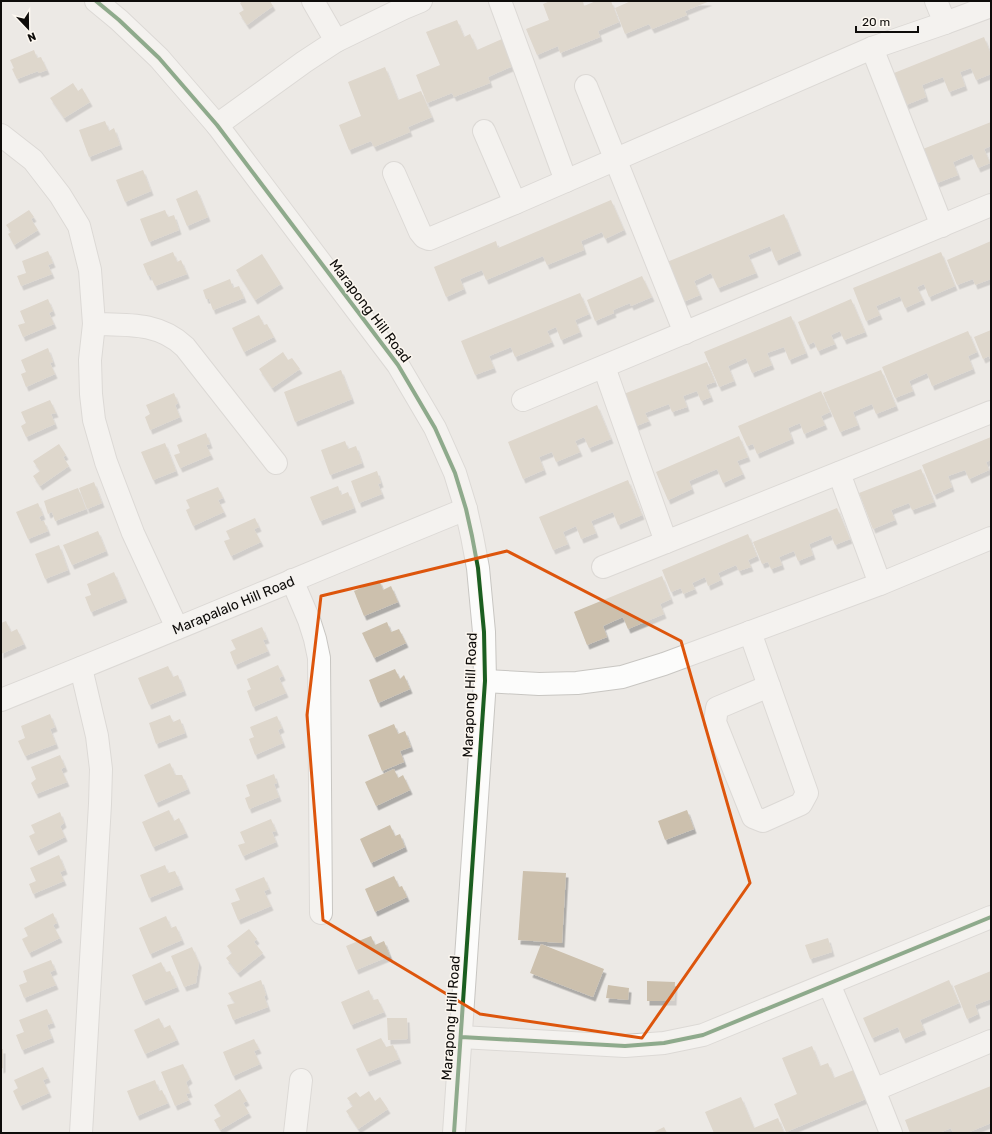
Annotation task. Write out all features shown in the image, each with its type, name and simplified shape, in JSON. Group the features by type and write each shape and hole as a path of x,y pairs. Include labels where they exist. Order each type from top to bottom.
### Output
{"street":[{"name":"Marapong Hill Road","path":"96,1 119,20 159,58 217,125 398,365 434,428 455,473 466,509 478,568 484,632 485,681 454,1133"},
{"path":"313,1 336,41"},
{"path":"217,125 287,74 336,41 421,1"},
{"path":"500,1 566,181"},
{"path":"936,1 945,23"},
{"path":"394,173 420,232 424,237 430,239 872,48 991,6"},
{"path":"872,48 942,226"},
{"path":"586,86 685,333"},
{"path":"484,131 515,203"},
{"path":"1,135 33,160 60,195 79,226 90,270 94,324 90,360 91,394 94,420 106,462 133,533 177,628"},
{"path":"523,400 991,206"},
{"path":"94,324 138,325 166,333 177,339 185,347 276,463"},
{"path":"604,367 666,542"},
{"path":"603,567 991,412"},
{"path":"839,473 880,584"},
{"name":"Marapalalo Hill Road","path":"1,700 466,509"},
{"path":"485,681 539,684 577,683 622,677 664,664 880,584 991,538"},
{"path":"292,580 309,620 319,658 321,913"},
{"path":"750,632 807,793 801,804 763,821 753,817 715,722 717,708 769,686"},
{"path":"81,668 98,736 101,769 100,812 81,1133"},
{"path":"461,1037 625,1046 664,1043 703,1035 991,917"},
{"path":"829,984 891,1133"},
{"path":"874,1090 991,1041"},
{"path":"295,1133 301,1080"}],"highlighted area":[{"path":"507,551 681,641 750,883 642,1038 480,1014 323,920 307,715 321,596"}],"building":[{"path":"243,1 270,1 273,6 247,25 239,13 244,10 240,3"},
{"path":"550,1 583,1 584,6 596,1 611,1 619,22 598,31 600,37 560,53 558,46 537,55 526,29 549,20 543,4"},
{"path":"631,1 710,1 685,11 687,15 652,29 649,24 625,34 615,8"},
{"path":"457,20 464,37 470,34 477,50 502,39 513,66 488,77 490,83 454,97 452,93 427,103 416,75 440,65 426,32"},
{"path":"984,37 991,55 991,74 976,80 971,68 960,72 965,86 949,92 943,77 922,85 926,97 906,105 894,73"},
{"path":"34,50 37,58 41,57 47,70 39,73 38,71 17,79 12,69 14,68 10,60"},
{"path":"385,67 398,100 421,91 432,117 408,127 410,132 374,147 371,141 349,150 339,125 361,116 348,82"},
{"path":"73,83 78,91 82,88 90,102 64,118 50,98"},
{"path":"105,121 109,131 114,128 120,145 89,157 79,130"},
{"path":"991,122 991,146 984,149 990,163 978,168 972,154 953,162 958,175 937,183 923,149"},
{"path":"143,170 151,191 125,202 116,180"},
{"path":"197,190 208,217 187,226 176,199"},
{"path":"611,200 624,230 605,239 602,232 581,241 584,250 547,265 543,256 486,280 482,270 460,279 464,289 446,297 434,267 496,241 498,248"},
{"path":"29,210 34,217 31,219 38,230 14,245 8,234 11,232 6,225"},
{"path":"165,210 168,217 174,215 179,230 149,242 140,219"},
{"path":"784,214 799,251 776,261 770,246 748,255 756,273 718,288 711,273 694,281 700,295 678,304 662,264"},
{"path":"991,241 991,279 975,285 973,279 957,285 947,260"},
{"path":"48,251 53,263 48,265 52,274 21,286 17,276 26,273 22,261"},
{"path":"173,252 177,262 181,260 187,274 155,286 150,275 148,276 143,264"},
{"path":"941,252 955,286 929,297 924,284 917,287 923,300 905,308 900,296 876,306 880,315 866,321 853,288"},
{"path":"262,254 281,284 255,300 236,270"},
{"path":"642,276 652,297 631,306 630,303 613,310 614,313 595,321 587,300"},
{"path":"230,279 233,288 239,286 244,298 213,310 209,299 206,299 203,290"},
{"path":"580,293 589,314 575,320 580,332 561,340 556,327 547,331 552,342 515,357 511,347 489,356 494,368 475,375 461,341"},
{"path":"48,299 53,311 49,313 54,324 23,337 18,325 25,323 20,311"},
{"path":"851,299 865,332 844,340 840,331 831,335 835,344 818,351 814,342 808,345 798,322"},
{"path":"259,315 264,325 267,324 274,337 244,352 232,328"},
{"path":"791,316 806,353 789,360 784,347 767,353 772,365 752,373 746,358 728,366 734,381 719,387 704,352"},
{"path":"991,330 991,362 989,356 983,359 974,337"},
{"path":"968,331 977,352 968,356 973,369 932,386 927,373 909,381 913,391 895,398 882,367"},
{"path":"48,348 53,362 50,363 55,374 26,387 21,374 26,372 21,360"},
{"path":"283,352 288,360 292,358 300,369 272,388 259,369"},
{"path":"707,362 715,382 706,385 711,397 701,401 697,391 683,396 687,407 672,412 669,404 645,413 649,421 634,427 621,395"},
{"path":"341,370 352,399 295,422 284,392"},
{"path":"881,370 896,406 876,414 872,404 853,412 858,425 840,432 823,393"},
{"path":"821,391 830,412 821,416 825,425 804,434 800,423 788,428 792,439 757,454 753,444 747,446 738,426"},
{"path":"174,393 178,403 175,405 180,417 150,430 145,417 150,414 146,405"},
{"path":"50,400 56,413 51,414 55,424 26,437 21,426 26,423 21,412"},
{"path":"597,405 611,439 589,448 584,437 575,441 580,452 556,462 552,452 539,457 544,470 523,479 508,442"},
{"path":"206,433 210,444 206,445 211,455 180,468 174,455 180,453 177,445"},
{"path":"739,436 748,457 737,461 743,474 723,483 717,469 689,481 692,489 668,500 656,472"},
{"path":"991,437 991,460 986,462 989,470 969,479 965,470 948,476 952,487 934,495 922,465"},
{"path":"345,441 348,449 356,446 362,463 330,475 321,450"},
{"path":"165,443 176,471 153,480 141,452"},
{"path":"59,444 66,455 63,457 69,466 40,486 33,476 40,471 33,461"},
{"path":"921,469 934,502 912,510 909,503 891,510 895,520 873,529 859,493"},
{"path":"377,471 381,483 378,484 382,494 359,503 351,481"},
{"path":"628,480 642,515 618,525 613,512 591,521 596,533 581,539 576,526 563,532 568,544 553,550 539,517"},
{"path":"94,482 102,503 87,509 79,488"},
{"path":"338,486 341,495 348,492 354,508 320,521 310,497"},
{"path":"218,487 223,498 218,500 224,512 193,526 186,510 190,508 186,500"},
{"path":"78,488 86,509 55,521 52,512 48,514 44,501"},
{"path":"38,503 43,515 39,517 41,521 44,521 48,531 28,539 16,512"},
{"path":"837,508 850,539 835,545 831,535 809,544 813,555 798,561 794,551 779,557 782,565 771,569 768,562 762,564 753,542"},
{"path":"255,518 259,527 254,529 261,542 231,556 224,541 230,539 226,531"},
{"path":"98,531 106,551 72,565 63,545"},
{"path":"748,534 757,556 748,560 751,567 739,571 736,565 718,573 721,580 708,586 705,577 692,583 695,589 683,594 681,588 671,592 662,570"},
{"path":"59,545 68,570 45,579 35,554"},
{"path":"114,572 125,598 91,612 85,597 91,595 87,584"},
{"path":"662,576 671,599 660,604 664,614 628,629 623,617 603,626 607,637 587,645 574,612"},
{"path":"379,580 383,590 391,586 398,602 364,616 354,591"},
{"path":"6,621 11,632 17,629 24,644 1,654 1,623"},
{"path":"387,622 391,632 399,629 406,643 374,658 362,633"},
{"path":"262,627 267,639 263,640 268,651 235,665 230,652 236,649 231,640"},
{"path":"278,665 283,676 279,678 286,693 253,707 247,691 251,689 247,679"},
{"path":"168,666 173,677 178,675 184,691 149,705 138,678"},
{"path":"395,669 400,679 404,675 410,689 378,703 369,680"},
{"path":"50,714 55,727 50,729 56,744 25,756 18,741 25,738 21,726"},
{"path":"170,715 173,722 180,719 185,733 156,744 149,723"},
{"path":"277,716 282,728 278,730 283,743 255,755 249,739 254,737 250,727"},
{"path":"394,724 398,734 405,731 411,747 400,751 404,762 382,771 368,735"},
{"path":"60,755 65,767 61,769 67,782 36,794 31,783 36,779 31,767"},
{"path":"170,763 175,775 182,775 188,789 156,803 144,775"},
{"path":"394,769 398,778 403,775 410,790 376,806 365,782"},
{"path":"274,774 277,783 274,784 279,797 249,809 245,798 250,796 246,785"},
{"path":"169,810 174,821 179,818 186,833 153,847 142,822"},
{"path":"687,810 694,829 665,840 658,821"},
{"path":"60,812 64,823 60,826 65,837 36,851 29,836 35,833 31,825"},
{"path":"271,819 276,831 272,832 276,842 243,856 238,845 245,843 240,832"},
{"path":"390,825 395,836 400,834 405,847 371,863 360,839"},
{"path":"59,855 65,870 60,872 64,881 33,894 29,884 36,881 30,868"},
{"path":"165,865 168,873 175,871 181,885 149,898 140,875"},
{"path":"523,871 566,873 562,943 518,940"},
{"path":"394,876 399,887 402,886 407,897 375,912 365,889"},
{"path":"264,877 269,889 264,891 271,906 238,920 231,903 240,900 235,889"},
{"path":"53,913 57,923 53,925 60,938 29,953 22,939 28,936 24,928"},
{"path":"166,916 171,928 176,926 182,940 150,954 139,928"},
{"path":"249,929 257,939 254,942 263,953 238,973 226,958 232,953 227,946"},
{"path":"371,936 375,945 384,941 390,956 356,970 346,946"},
{"path":"828,938 832,952 810,959 805,945"},
{"path":"541,944 604,969 593,997 530,973"},
{"path":"192,947 199,963 196,983 184,987 171,956"},
{"path":"51,960 55,970 50,972 56,985 24,998 19,985 27,982 23,971"},
{"path":"161,962 166,972 170,971 177,987 143,1001 132,975"},
{"path":"991,971 991,999 975,1005 978,1014 967,1019 954,986"},
{"path":"261,980 268,1007 233,1020 227,1005 235,1003 228,993"},
{"path":"949,980 959,1003 920,1020 924,1030 903,1039 898,1027 872,1038 863,1018"},
{"path":"647,981 675,982 674,1001 647,1001"},
{"path":"608,985 629,988 628,1000 606,998"},
{"path":"369,990 373,1000 378,999 384,1012 351,1025 341,1002"},
{"path":"47,1009 53,1023 47,1025 52,1038 22,1050 16,1035 24,1032 19,1020"},
{"path":"159,1018 164,1028 170,1025 177,1040 145,1054 134,1030"},
{"path":"387,1018 407,1018 408,1039 388,1040"},
{"path":"381,1038 386,1047 393,1045 399,1059 367,1072 356,1049"},
{"path":"254,1039 259,1049 254,1051 260,1064 233,1076 223,1052"},
{"path":"812,1046 820,1066 828,1063 834,1078 856,1069 868,1098 786,1132 774,1104 797,1094 782,1058"},
{"path":"1,1049 3,1049 3,1068 1,1069"},
{"path":"183,1064 190,1079 186,1082 190,1093 186,1094 189,1100 175,1106 161,1072"},
{"path":"43,1067 48,1078 43,1080 49,1093 20,1106 13,1091 18,1088 14,1080"},
{"path":"155,1080 159,1091 162,1090 168,1103 137,1116 127,1091"},
{"path":"991,1086 991,1111 989,1112 991,1123 967,1133 953,1133 951,1128 939,1133 910,1133 905,1120"},
{"path":"240,1089 247,1101 243,1103 249,1113 220,1130 214,1120 221,1116 214,1105"},
{"path":"369,1091 375,1101 380,1097 388,1109 358,1129 346,1111 353,1106 347,1098 356,1092 360,1097"},
{"path":"741,1097 754,1128 778,1118 784,1133 714,1133 705,1112"},
{"path":"664,1127 667,1133 652,1133"}],"cycle path":[{"path":"96,1 119,20 159,58 217,125 398,365 435,428 455,473 466,509 478,568 484,632 485,681 454,1133"},
{"path":"461,1037 625,1046 664,1043 703,1035 991,917"}]}
